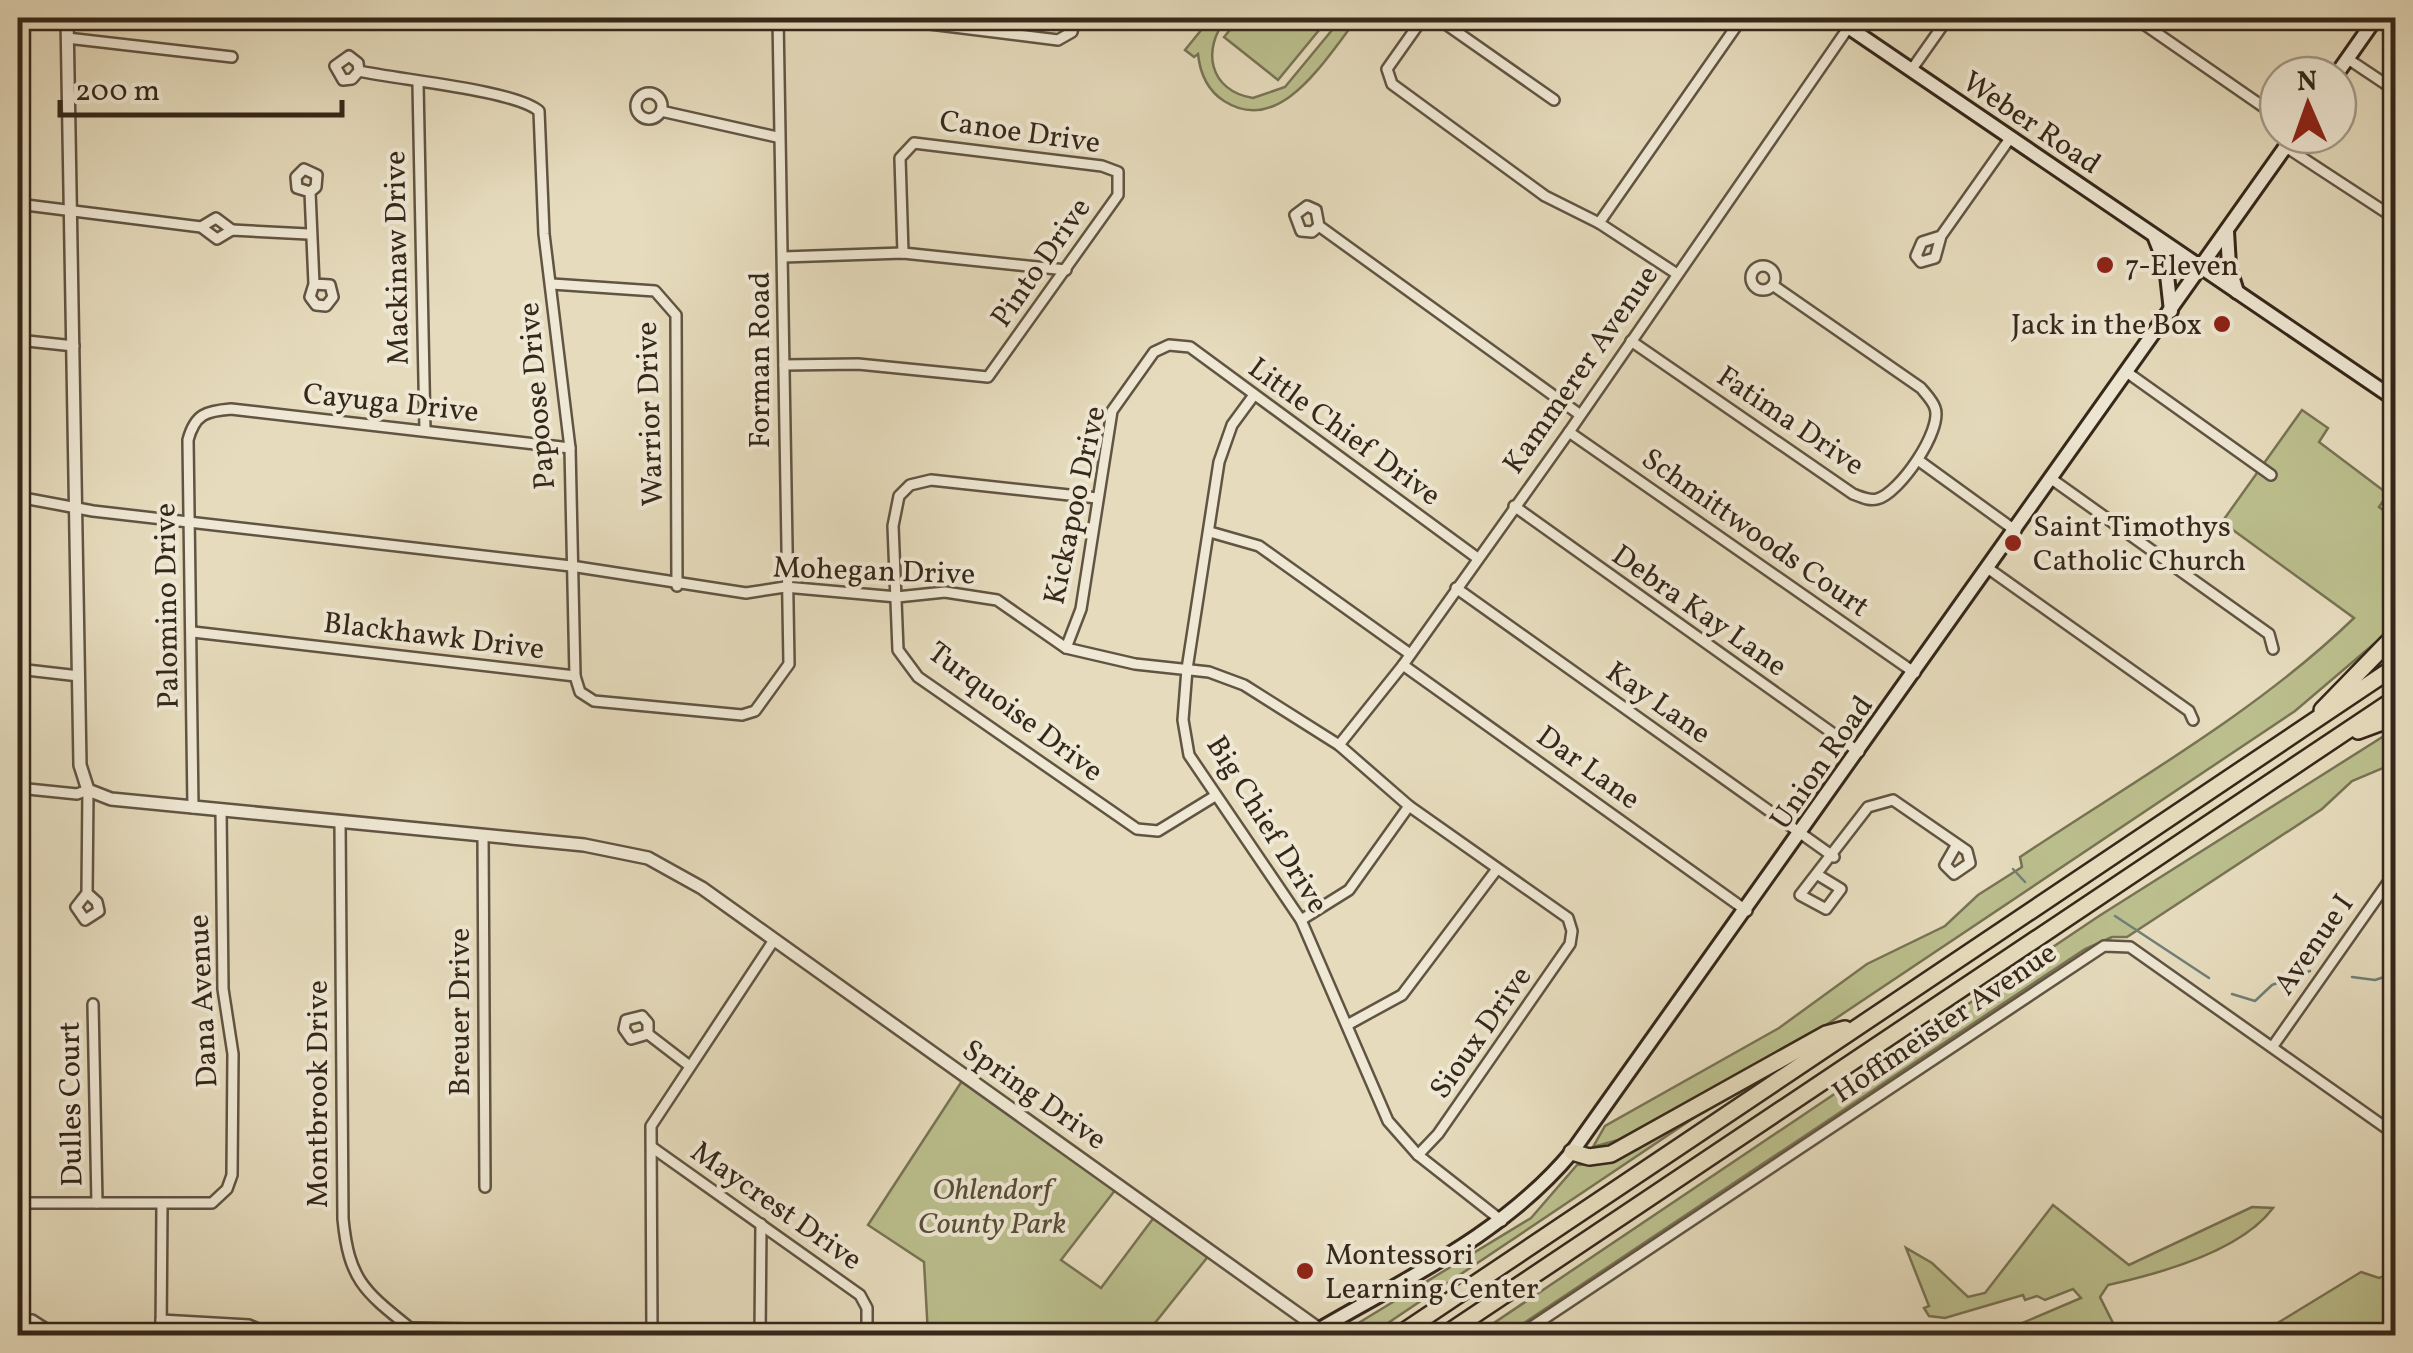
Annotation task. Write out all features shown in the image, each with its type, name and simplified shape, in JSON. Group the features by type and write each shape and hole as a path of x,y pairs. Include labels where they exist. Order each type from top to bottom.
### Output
{"highway":[{"path":"2307,727 2396,634"},
{"path":"1398,1336 2396,666"},
{"path":"1443,1336 2396,698"},
{"path":"2330,742 2396,716"},
{"path":"1572,1152 1599,1158 1611,1154 1826,1034 1858,1025"}],"main road":[{"name":"Weber Road","path":"1835,18 1852,22 2010,138 2396,400"},
{"path":"2350,55 2369,20"},
{"name":"Union Road","path":"1314,1332 1502,1221 1572,1152 2281,155"},
{"path":"2227,230 2228,265 2237,292"},
{"path":"2154,236 2166,266 2171,311"}],"street":[{"path":"67,18 80,775 88,790 87,893"},
{"name":"Forman Road","path":"768,696 788,664 778,18"},
{"path":"881,18 1058,40 1072,32 1075,18"},
{"path":"975,18 975,32"},
{"path":"1423,18 1387,69 1392,84 1544,196 1599,223 1677,274"},
{"path":"1437,18 1554,100"},
{"path":"1599,223 1742,18"},
{"path":"1912,69 1948,18"},
{"path":"2135,18 2258,103"},
{"name":"Kammerer Avenue","path":"1339,745 1403,665 1569,432 1852,22"},
{"path":"67,38 232,57"},
{"path":"2358,65 2396,91"},
{"path":"359,71 418,84"},
{"name":"Papoose Drive","path":"418,84 518,98 540,112 544,234 570,448 575,676"},
{"name":"Mackinaw Drive","path":"418,84 425,430"},
{"path":"662,112 778,138"},
{"path":"1941,236 2010,138"},
{"name":"Canoe Drive","path":"903,253 900,158 914,143 1102,166 1118,172"},
{"path":"2297,155 2396,220"},
{"name":"Pinto Drive","path":"784,365 858,364 988,378 1118,195 1118,172"},
{"path":"310,192 308,234 314,284"},
{"path":"18,204 201,227 218,239 232,230"},
{"path":"201,227 216,218 232,230 308,234"},
{"path":"1319,226 1579,414"},
{"path":"783,257 903,253 1066,270"},
{"name":"Warrior Drive","path":"552,284 655,291 676,315 677,586"},
{"path":"1774,286 1922,388 1936,409 1935,426 1918,460 2016,531"},
{"path":"18,340 74,346"},
{"name":"Fatima Drive","path":"1631,342 1853,494 1872,501 1882,498 1918,460"},
{"name":"Little Chief Drive","path":"1184,345 1476,558"},
{"name":"Kickapoo Drive","path":"1066,648 1081,609 1112,412 1154,352 1184,345"},
{"path":"2128,373 2271,475"},
{"name":"Big Chief Drive","path":"1254,395 1232,425 1219,462 1187,669 1183,720 1189,754 1300,920 1388,1120 1418,1155 1502,1221"},
{"name":"Cayuga Drive","path":"206,410 231,408 570,448"},
{"name":"Palomino Drive","path":"193,808 188,440 192,424 206,410"},
{"name":"Schmittwoods Court","path":"1569,432 1915,673"},
{"name":"Turquoise Drive","path":"1096,498 921,480 898,496 894,509 898,650 918,677 1137,829 1158,831 1215,796"},
{"path":"2053,480 2268,634 2273,650"},
{"name":"Mohegan Drive","path":"18,497 571,566 677,586 746,593 785,587 897,597 945,592 996,600 1066,648 1102,659 1187,669 1244,685 1339,745 1409,806 1556,908 1568,918 1572,931"},
{"name":"Debra Kay Lane","path":"1514,506 1859,752"},
{"path":"1210,532 1260,546 1410,654"},
{"path":"1989,569 2190,711 2193,720"},
{"name":"Kay Lane","path":"1456,588 1834,857"},
{"name":"Blackhawk Drive","path":"193,632 575,676 580,692 594,701 742,715 755,711 768,696"},
{"name":"Dar Lane","path":"1403,665 1746,911"},
{"path":"18,669 79,676"},
{"path":"18,788 77,794 88,790 102,798 484,836"},
{"path":"1818,875 1868,807 1893,800 1957,844"},
{"path":"1300,920 1349,890 1409,806"},
{"name":"Dana Avenue","path":"162,1204 212,1204 227,1189 232,1174 232,1054 223,989 221,810"},
{"name":"Montbrook Drive","path":"340,822 342,1219 347,1260 363,1291 406,1332"},
{"name":"Spring Drive","path":"484,836 630,852 667,867 774,940 1314,1332"},
{"name":"Breuer Drive","path":"484,836 485,1188"},
{"path":"1349,1024 1402,994 1497,868"},
{"name":"Avenue I","path":"2273,1046 2396,871"},
{"name":"Sioux Drive","path":"1418,1155 1438,1134 1545,984 1572,931"},
{"path":"652,1336 650,1126 774,940"},
{"name":"Hoffmeister Avenue","path":"1518,1336 2104,946 2130,947 2396,1135"},
{"name":"Dulles Court","path":"94,1004 97,1204"},
{"path":"648,1034 688,1064"},
{"name":"Maycrest Drive","path":"652,1148 860,1295 868,1308 867,1336"},
{"path":"18,1203 162,1204 161,1336"},
{"path":"760,1336 761,1224"},
{"path":"24,1336 22,1325 32,1320 46,1329 45,1336"},
{"path":"162,1320 249,1325 274,1336"},
{"path":"406,1332 524,1333"}],"green space":[{"path":"1211,18 1227,18 1212,55 1219,78 1238,94 1253,98 1285,87 1342,18 1358,18 1317,70 1284,101 1265,109 1245,110 1213,92 1198,54 1194,57 1185,50"},
{"path":"1240,18 1329,18 1278,80 1224,37"},
{"path":"2302,410 2328,428 2319,442 2388,494 2379,507 2395,519 2395,626 2295,711 1814,1033 1618,1140 1593,1147 1605,1126 1779,1028 1867,964 1945,926 1978,895 2022,867 2020,857 2235,715 2354,618 2222,522"},
{"path":"2395,729 2395,763 2352,781 2322,809 2127,937 2112,937 2085,949 1506,1335 1476,1335 2099,916"},
{"name":"Ohlendorf County Park","path":"962,1081 1116,1189 1061,1260 1101,1288 1155,1216 1210,1254 1151,1328 1172,1335 928,1335 924,1262 868,1225"},
{"path":"1716,1103 1370,1335 1337,1336 1531,1218 1577,1165 1606,1163"},
{"path":"2053,1205 2129,1265 2252,1207 2273,1208 2241,1237 2220,1248 2174,1267 2108,1285 2100,1297 2119,1335 1994,1335 2081,1298 2073,1289 2045,1300 2037,1296 2025,1300 2023,1295 1945,1318 1929,1316 1924,1308 1929,1306 1906,1248 1932,1263 1968,1297 1985,1293"},
{"path":"2361,1272 2379,1278 2395,1272 2395,1326 2339,1335 2258,1335"}],"waterway":[{"path":"2013,869 2025,882"},
{"path":"2115,916 2209,978"},
{"path":"2232,994 2255,1001 2272,985 2310,971"},
{"path":"2352,977 2375,980 2390,975 2396,980"}],"railway":[{"path":"2393,1115 2396,1112"}],"place":[{"name":"7-Eleven","path":"2105,265"},
{"name":"Jack in the Box","path":"2222,324"},
{"name":"Saint Timothys Catholic Church","path":"2013,543"},
{"name":"Montessori Learning Center","path":"1305,1271"}]}
